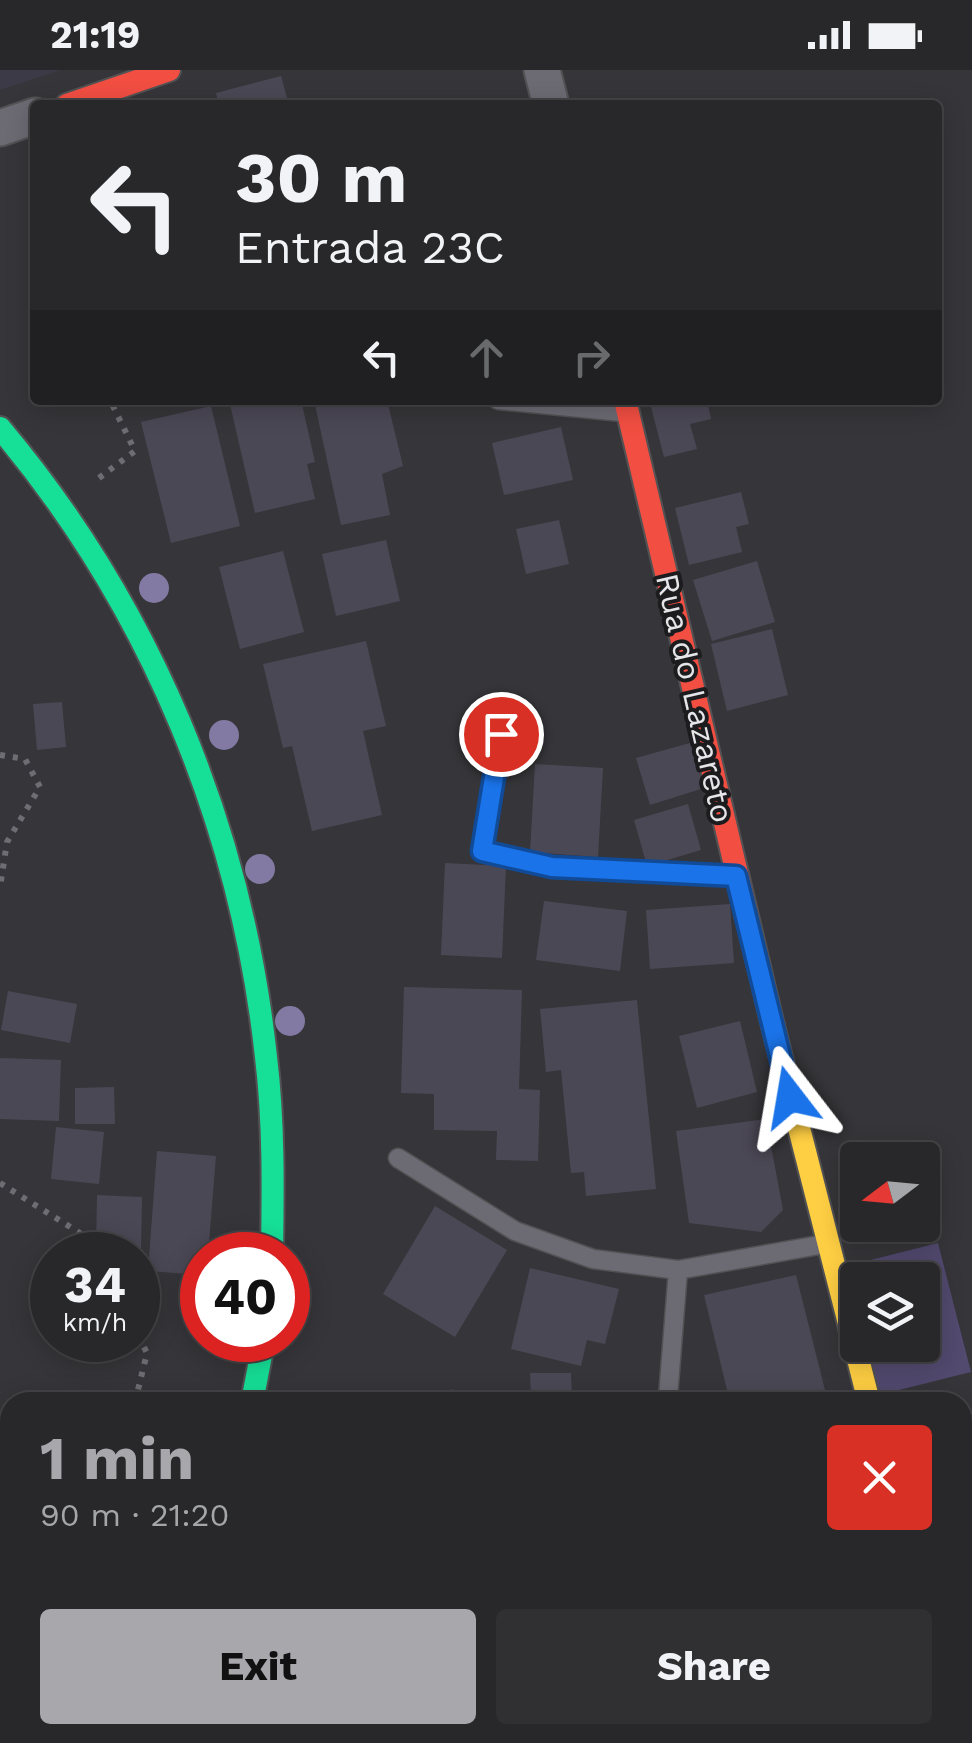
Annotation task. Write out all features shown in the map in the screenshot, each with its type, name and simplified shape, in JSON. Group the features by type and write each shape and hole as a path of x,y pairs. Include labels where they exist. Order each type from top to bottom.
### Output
{"street":[{"path":"82,100 169,70"},
{"path":"542,70 550,100"},
{"path":"0,128 30,118"},
{"name":"Rua do Lazareto","path":"627,406 736,876 866,1392"},
{"path":"0,428 62,505 112,586 186,733 219,824 259,992 272,1110 272,1232"},
{"path":"254,1392 260,1362"}],"lane":[{"path":"501,734 482,851 552,867 736,876"},
{"path":"398,1158 514,1231 593,1259 678,1270 826,1244"},
{"path":"668,1392 678,1270"}],"path":[{"path":"98,479 134,451 112,405"},
{"path":"0,755 24,759 40,788 7,842 0,887"},
{"path":"0,1184 78,1232"},
{"path":"137,1392 145,1362"}],"shaded area":[{"path":"0,70 61,70 0,90"},
{"path":"938,1243 971,1372 891,1392 874,1392 867,1362 940,1362 940,1262 863,1262"}],"building":[{"path":"281,76 288,100 218,100 216,93"},
{"path":"230,405 302,405 315,462 307,464 315,499 255,513"},
{"path":"315,405 388,405 403,466 382,474 390,515 341,525"},
{"path":"708,405 711,419 690,424 697,449 664,457 651,407"},
{"path":"211,406 240,526 171,543 141,422"},
{"path":"561,427 573,480 504,495 492,443"},
{"path":"741,492 749,524 736,527 742,552 689,565 675,508"},
{"path":"559,520 569,564 526,574 516,529"},
{"path":"386,540 400,601 336,616 322,554"},
{"path":"283,551 304,632 240,649 219,567"},
{"path":"757,561 775,622 712,641 693,580"},
{"path":"772,629 788,695 727,711 711,644"},
{"path":"366,641 386,726 363,731 382,815 312,831 292,746 283,748 263,664"},
{"path":"62,702 66,747 37,750 33,704"},
{"path":"690,743 704,788 650,805 636,758"},
{"path":"535,764 603,768 598,857 530,852"},
{"path":"688,804 701,850 647,866 634,820"},
{"path":"445,863 506,866 502,958 441,955"},
{"path":"544,901 627,911 620,971 536,960"},
{"path":"730,904 734,963 650,969 646,910"},
{"path":"404,987 522,990 519,1089 540,1090 538,1161 496,1160 497,1131 434,1130 434,1094 401,1093"},
{"path":"8,991 77,1004 70,1043 1,1030"},
{"path":"637,1000 656,1189 586,1196 584,1172 571,1173 561,1070 546,1072 540,1009"},
{"path":"740,1021 757,1092 697,1108 679,1036"},
{"path":"0,1058 61,1060 59,1121 0,1119"},
{"path":"114,1087 115,1124 75,1124 75,1088"},
{"path":"766,1119 783,1210 761,1232 689,1223 676,1131"},
{"path":"56,1127 104,1132 99,1184 51,1179"},
{"path":"157,1151 216,1156 210,1232 180,1232 180,1273 160,1272 160,1232 151,1232"},
{"path":"97,1195 142,1197 141,1232 96,1232"},
{"path":"435,1206 507,1250 455,1337 383,1294"},
{"path":"530,1268 619,1289 605,1344 587,1340 581,1366 511,1349"},
{"path":"796,1275 825,1392 728,1392 704,1295"},
{"path":"530,1373 571,1373 572,1392 531,1392"}],"traffic: fast":[{"path":"0,428 101,569 143,644 180,723 210,803 235,886 254,971 272,1131 272,1232"},
{"path":"254,1392 260,1362"}],"traffic: slow":[{"path":"773,1026 866,1392"}],"traffic: jam":[{"path":"82,100 169,70"},
{"path":"626,405 773,1026"}],"route":[{"path":"501,734 482,851 552,867 736,876 790,1097"}]}
